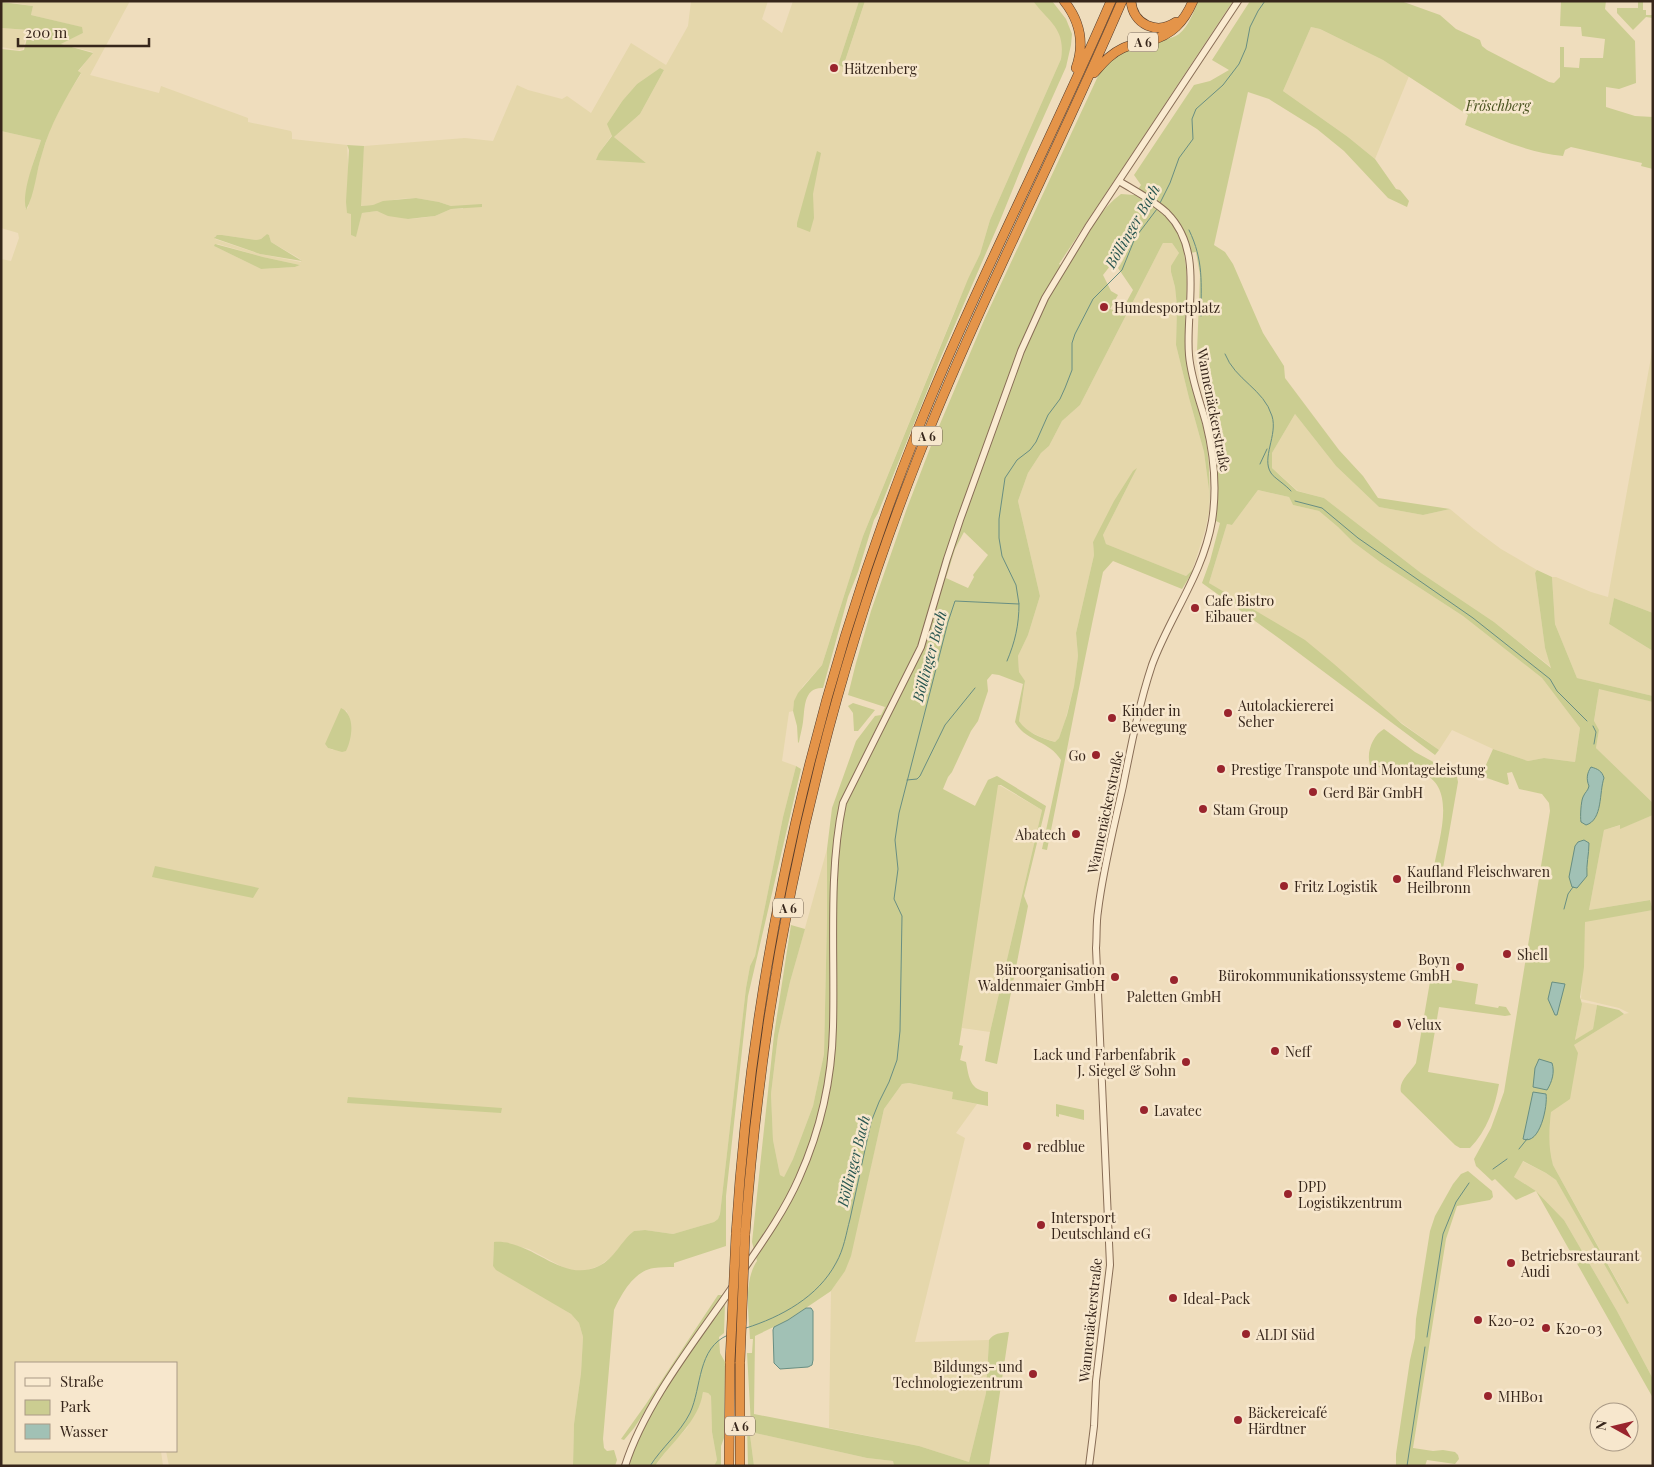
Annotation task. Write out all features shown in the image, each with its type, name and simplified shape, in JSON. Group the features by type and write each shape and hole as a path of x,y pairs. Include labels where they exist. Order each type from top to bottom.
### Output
{"highway":[{"path":"1064,1 1076,20 1081,39 1078,62 1068,96"},
{"name":"A 6","path":"730,1466 750,1084 769,954 794,832 827,699 869,562 918,430 973,302 1111,1"},
{"name":"A 6","path":"741,1234 781,946 809,810 837,701 877,570 900,504 930,428 976,320 1122,1"},
{"path":"1131,1 1132,10 1139,20 1146,25 1160,29 1170,27 1177,22 1191,1"},
{"name":"A 6","path":"1088,78 1116,52 1130,45 1158,38 1173,30 1183,20 1191,1"},
{"name":"A 6","path":"735,1362 740,1466"}],"street":[{"path":"625,1466 635,1437 646,1416 763,1242 799,1179 811,1149 822,1110 829,1074 833,1029 835,860 838,826 843,803 921,647 946,558 1021,351 1058,274 1238,1"},
{"name":"Wannenäckerstraße","path":"1089,1466 1094,1426 1096,1382 1110,1265 1096,948 1098,912 1118,806 1148,681 1158,651 1201,564 1208,540 1215,477 1212,450 1189,358 1188,338 1192,281 1191,270 1182,238 1168,214 1119,181"}],"shaded area":[{"path":"1,1 130,1 90,75 159,93 161,86 248,118 248,122 291,131 292,139 347,145 351,235 356,236 362,213 377,211 408,219 435,216 451,209 463,209 463,206 451,206 416,198 398,199 360,206 364,146 465,138 493,141 517,85 528,90 562,99 567,96 591,113 631,43 666,65 688,26 691,1 768,1 762,19 782,33 793,1 859,1 838,65 843,67 865,1 1033,1 1055,25 1061,36 1063,48 1061,59 990,220 980,254 955,310 863,536 822,665 803,686 794,702 793,711 789,712 782,761 796,766 783,817 755,956 750,966 746,988 718,1219 714,1222 673,1234 645,1230 634,1231 610,1258 599,1266 584,1271 570,1271 529,1249 494,1242 493,1266 571,1314 579,1323 583,1337 581,1373 574,1424 573,1466 169,1466 166,1452 178,1452 178,1362 15,1362 15,1452 161,1452 163,1466 1,1466 1,259 11,261 19,238 18,233 1,228 1,131 41,140 26,191 25,209 28,208 42,153 51,127 66,97 81,74 78,72 93,52 61,44 83,33 81,27 31,15 33,6","holes":["660,68 664,70 640,114 614,137 646,163 599,153 612,135 623,100 637,84","267,234 271,242 297,257 301,262 260,254 215,239 215,236 222,235 256,240 261,239","218,244 263,257 300,265 261,269 214,246","346,710 351,726 333,750 325,744"]},
{"path":"1311,27 1320,29 1383,60 1409,76 1375,159 1348,137 1283,91"},
{"path":"1,28 28,30 23,49 1,47"},
{"path":"1163,243 1172,243 1179,253 1171,272 1177,306 1176,345 1204,452 1209,490 1209,512 1205,531 1193,568 1186,576 1106,544 1103,535 1136,470 1093,542 1094,555 1076,633 1078,656 1074,686 1065,721 1059,738 1055,742 1024,729 1019,721 1025,682 1019,672 1018,656 1028,635 1040,596 1018,501 1028,473 1041,453 1049,446 1062,421 1080,405"},
{"path":"1653,346 1653,613 1614,598 1609,624 1653,651 1653,696 1577,678 1555,624 1552,577 1608,597"},
{"path":"1295,414 1336,466 1379,507 1423,515 1450,509 1501,549 1537,570 1535,573 1545,648 1552,668 1494,622 1421,573 1324,498 1298,491 1272,468 1272,453"},
{"path":"1258,490 1289,497 1293,505 1319,511 1353,542 1380,562 1463,616 1542,678 1580,728 1575,762 1544,758 1528,761 1493,749 1452,730 1439,750 1209,583 1227,524 1232,525"},
{"path":"1599,688 1653,702 1653,803 1596,748 1599,730 1594,722"},
{"path":"997,776 999,785 1042,810 990,1032 962,1028 959,1045 963,1046 956,1082 963,800 975,806 988,780"},
{"path":"1653,815 1653,907 1649,900 1589,910 1604,830 1621,825 1621,828"},
{"path":"827,849 824,1054 813,1106 793,1159 784,1177 780,1175 773,1140 771,1094 778,1036 790,982"},
{"path":"1653,910 1653,1379 1617,1311 1564,1220 1536,1191 1514,1177 1522,1161 1556,1180 1629,1302 1553,1165 1549,1153 1549,1132 1551,1112 1574,1045 1624,1014 1629,1013 1619,1008 1581,999 1585,921"},
{"path":"1582,1002 1597,1005 1593,1029 1575,1041"},
{"path":"909,1083 954,1092 953,1099 977,1104 956,1133 965,1138 915,1342 989,1340 986,1393 969,1462 919,1446 829,1428 831,1291 838,1281 856,1231 884,1109 902,1084"},
{"path":"703,1392 711,1396 712,1432 717,1460 714,1466 655,1466 687,1428"},
{"path":"755,1433 867,1458 893,1461 894,1466 754,1466 750,1435"}],"green space":[{"path":"859,1 865,1 843,67 838,65"},
{"path":"1033,1 1052,1 1066,19 1072,34 1066,67 940,359 874,520 848,597 823,688 812,691 806,700 798,743 797,726 793,711 794,701 798,693 822,665 863,536 968,279 980,254 990,220 1061,59 1062,49 1059,33"},
{"name":"Fröschberg","path":"1198,1 1233,1 1059,264 1065,268 1090,228 1105,209 1121,194 1134,195 1141,185 1134,175 1194,85 1210,81 1229,70 1212,60 1250,1 1401,1 1440,15 1456,29 1480,40 1482,46 1487,50 1554,83 1560,77 1560,47 1564,47 1564,67 1579,68 1580,58 1603,58 1605,39 1582,36 1581,27 1560,26 1561,1 1606,1 1605,9 1635,41 1636,83 1619,89 1606,87 1606,107 1635,116 1653,117 1653,169 1641,166 1642,163 1571,147 1565,150 1563,156 1537,152 1465,125 1468,115 1383,60 1320,29 1311,27 1283,91 1348,137 1375,159 1396,189 1400,190 1409,201 1407,207 1388,198 1344,151 1317,129 1269,99 1248,92 1214,245 1225,252 1233,264 1263,333 1284,366 1285,378 1339,450 1363,476 1378,498 1450,509 1423,515 1379,507 1336,466 1295,414 1272,453 1272,468 1297,491 1324,498 1421,573 1494,622 1551,668 1545,648 1535,573 1537,570 1552,577 1555,624 1577,678 1653,696 1653,702 1599,689 1594,721 1599,730 1596,748 1653,803 1653,815 1620,829 1620,825 1604,830 1589,910 1650,900 1653,910 1585,922 1584,967 1580,997 1582,1004 1575,1040 1593,1029 1597,1005 1619,1010 1624,1014 1574,1045 1578,1053 1570,1099 1551,1112 1549,1132 1553,1165 1629,1303 1627,1304 1556,1180 1523,1161 1514,1177 1536,1191 1516,1200 1495,1179 1492,1181 1476,1166 1474,1159 1491,1128 1504,1092 1550,811 1549,803 1542,794 1519,789 1512,772 1507,773 1509,784 1507,785 1481,776 1493,749 1528,761 1544,758 1575,762 1580,728 1542,678 1463,616 1380,562 1353,542 1319,511 1293,505 1289,497 1258,490 1232,525 1227,524 1209,583 1305,640 1402,724 1439,750 1435,755 1202,583 1220,523 1216,521 1216,469 1208,417 1211,413 1197,352 1200,275 1196,252 1184,254 1187,280 1185,344 1187,367 1207,445 1209,490 1204,452 1176,345 1177,306 1171,266 1179,253 1172,243 1163,243 1080,405 1062,421 1049,446 1041,453 1028,473 1018,501 1040,596 1028,635 1018,656 1019,672 1025,681 1019,721 1022,725 1030,732 1045,739 1055,742 1059,738 1074,686 1078,656 1076,633 1094,555 1093,542 1114,501 1133,471 1137,468 1103,535 1106,544 1186,576 1193,569 1193,571 1182,589 1113,561 1103,572 1047,850 1042,849 1061,760 1050,748 1025,734 1015,722 1023,684 992,674 987,680 988,691 978,721 971,731 943,789 975,806 988,780 997,776 1046,806 1024,896 1028,906 997,1064 985,1061 990,1032 1042,810 998,785 959,1045 963,1046 960,1060 966,1062 971,1082 977,1089 988,1092 988,1106 952,1099 953,1092 909,1083 902,1084 884,1109 851,1256 845,1271 831,1291 788,1320 755,1336 754,1414 919,1446 969,1462 986,1393 989,1340 1000,1333 1009,1332 989,1466 894,1466 893,1461 867,1458 755,1433 750,1435 754,1466 748,1466 747,1425 751,1425 747,1353 752,1353 753,1339 750,1339 748,1288 757,1261 752,1242 774,1035 791,925 805,929 790,982 778,1036 771,1094 773,1140 780,1175 784,1177 793,1159 813,1106 824,1054 827,849 832,808 856,741 875,716 881,715 885,707 848,695 871,611 934,438 985,318 1099,74 1107,64 1121,53 1154,44 1179,34 1193,14","holes":["1137,227 1140,230 1118,268 1133,290 1121,312 1110,309 1118,295 1111,291 1103,275","964,532 988,555 973,575 974,577 968,588 946,578 955,549"]},
{"path":"1638,1 1643,1 1643,10 1646,10 1646,15 1653,15 1653,18 1646,17 1633,30 1617,13 1617,8 1638,8"},
{"path":"1,2 33,6 31,15 82,27 83,33 61,44 93,53 78,71 81,73 49,133 26,210 25,194 41,140 1,131 1,49 24,50 29,30 1,28"},
{"path":"660,68 664,70 640,114 614,137 646,163 596,160 612,136 607,124 623,100 637,84"},
{"path":"347,145 364,146 361,206 373,205 383,201 416,198 451,206 482,204 482,207 451,209 435,216 408,219 388,216 377,211 362,213 356,237 351,235 351,214 347,213 346,202 349,150"},
{"path":"817,151 821,153 813,194 814,218 810,232 797,227 797,223"},
{"path":"267,234 271,242 302,261 260,254 214,238 217,235 222,235 256,240 261,239"},
{"path":"215,244 300,265 261,269 214,246"},
{"path":"1614,598 1653,613 1653,651 1609,624"},
{"path":"853,703 875,710 858,731 854,731 853,713 848,706"},
{"path":"341,708 346,711 351,722 348,746 346,751 342,752 328,748 325,744"},
{"path":"1384,729 1415,752 1450,771 1457,777 1458,782 1443,868 1434,866 1443,814 1439,788 1432,779 1420,773 1370,765 1371,744"},
{"path":"796,766 801,769 748,996 726,1196 726,1246 674,1263 674,1267 656,1268 640,1273 625,1290 614,1310 603,1439 604,1448 607,1451 614,1450 617,1460 615,1466 573,1466 574,1424 581,1373 583,1337 579,1323 571,1314 496,1270 493,1266 494,1242 522,1247 559,1266 585,1270 604,1263 634,1231 645,1230 673,1234 714,1222 718,1219 746,988 750,966 755,956 783,817"},
{"path":"155,866 259,888 253,898 152,877"},
{"path":"1432,970 1436,971 1436,977 1478,984 1475,1004 1498,1008 1499,1006 1506,1007 1511,1015 1505,1016 1439,1007 1428,1072 1499,1084 1486,1126 1470,1148 1460,1148 1455,1145 1401,1092 1403,1080 1416,1063"},
{"path":"348,1097 502,1108 501,1113 347,1103"},
{"path":"1056,1104 1084,1110 1084,1120 1059,1114 1059,1117 1056,1116"},
{"path":"1468,1171 1492,1191 1493,1197 1490,1200 1457,1206 1446,1239 1413,1448 1455,1452 1459,1459 1455,1464 1427,1460 1425,1466 1396,1466 1396,1454 1430,1231 1435,1216 1453,1184 1461,1174"},
{"path":"1536,1191 1564,1220 1617,1311 1653,1379 1653,1398"},
{"path":"718,1295 722,1295 722,1297 634,1428 624,1440 621,1439 646,1404"},
{"path":"725,1303 724,1333 719,1337 720,1353 725,1362 724,1438 721,1446 721,1466 714,1466 717,1460 712,1432 711,1396 703,1392 696,1413 684,1431 655,1466 627,1466 635,1444 657,1401"}],"water":[{"path":"1591,767 1599,771 1604,778 1598,812 1595,818 1586,825 1581,822 1581,809 1583,797 1589,786 1587,776"},
{"path":"1584,840 1589,843 1587,876 1577,888 1572,887 1569,877 1575,846 1578,842"},
{"path":"1552,982 1565,984 1557,1015 1555,1015 1548,999"},
{"path":"1539,1059 1552,1063 1552,1077 1547,1090 1533,1087 1535,1068"},
{"path":"1533,1092 1546,1094 1546,1107 1538,1131 1529,1140 1523,1139"},
{"path":"806,1308 811,1308 813,1311 812,1365 780,1369 774,1363 774,1327"}],"waterway":[{"name":"Böllinger Bach","path":"1160,203 1179,158 1193,139 1192,119 1196,109 1223,85 1239,64 1246,48 1250,27 1265,1"},
{"name":"Böllinger Bach","path":"746,1328 785,1312 809,1296 828,1275 841,1252 871,1122 897,1060 900,1031 902,916 894,899 898,869 895,840 899,813 948,622 955,601 1019,604 1016,585 1002,556 999,538 999,519 1005,478 1017,460 1030,450 1036,442 1048,415 1060,399 1072,370 1072,343 1093,299 1122,270 1135,238 1157,209"},
{"path":"1189,230 1199,262 1201,316"},
{"path":"1225,354 1235,371 1256,391 1268,407 1273,423 1268,467 1272,475 1291,491"},
{"path":"1260,464 1267,449"},
{"path":"1295,501 1322,508 1358,538 1473,618 1550,679 1557,691 1587,721"},
{"name":"Böllinger Bach","path":"1007,661 1016,633 1019,604"},
{"name":"Böllinger Bach","path":"907,780 917,779 920,776 945,725 975,688"},
{"path":"1593,726 1596,732 1594,744"},
{"path":"1564,909 1568,894 1573,887"},
{"path":"1519,1149 1527,1139"},
{"path":"1493,1169 1507,1159"},
{"path":"1427,1337 1443,1234 1456,1202 1469,1183"},
{"name":"Böllinger Bach","path":"650,1466 690,1413 702,1369 711,1349 718,1341 728,1335"},
{"path":"1407,1466 1425,1347"}],"place":[{"name":"Hätzenberg","path":"834,68"},
{"name":"Hundesportplatz","path":"1104,307"},
{"name":"Cafe Bistro Eibauer","path":"1195,608"},
{"name":"Autolackiererei Seher","path":"1228,713"},
{"name":"Kinder in Bewegung","path":"1112,718"},
{"name":"Go","path":"1096,755"},
{"name":"Prestige Transpote und Montageleistung","path":"1221,769"},
{"name":"Gerd Bär GmbH","path":"1313,792"},
{"name":"Stam Group","path":"1203,809"},
{"name":"Abatech","path":"1076,834"},
{"name":"Kaufland Fleischwaren Heilbronn","path":"1397,879"},
{"name":"Fritz Logistik","path":"1284,886"},
{"name":"Shell","path":"1507,954"},
{"name":"Boyn Bürokommunikationssysteme GmbH","path":"1460,967"},
{"name":"Büroorganisation Waldenmaier GmbH","path":"1115,977"},
{"name":"Paletten GmbH","path":"1174,980"},
{"name":"Velux","path":"1397,1024"},
{"name":"Neff","path":"1275,1051"},
{"name":"Lack und Farbenfabrik J. Siegel & Sohn","path":"1186,1062"},
{"name":"Lavatec","path":"1144,1110"},
{"name":"redblue","path":"1027,1146"},
{"name":"DPD Logistikzentrum","path":"1288,1194"},
{"name":"Intersport Deutschland eG","path":"1041,1225"},
{"name":"Betriebsrestaurant Audi","path":"1511,1263"},
{"name":"Ideal-Pack","path":"1173,1298"},
{"name":"K20-02","path":"1478,1320"},
{"name":"K20-03","path":"1546,1328"},
{"name":"ALDI Süd","path":"1246,1334"},
{"name":"Bildungs- und Technologiezentrum","path":"1033,1374"},
{"name":"MHB01","path":"1488,1396"},
{"name":"Bäckereicafé Härdtner","path":"1238,1420"}]}
